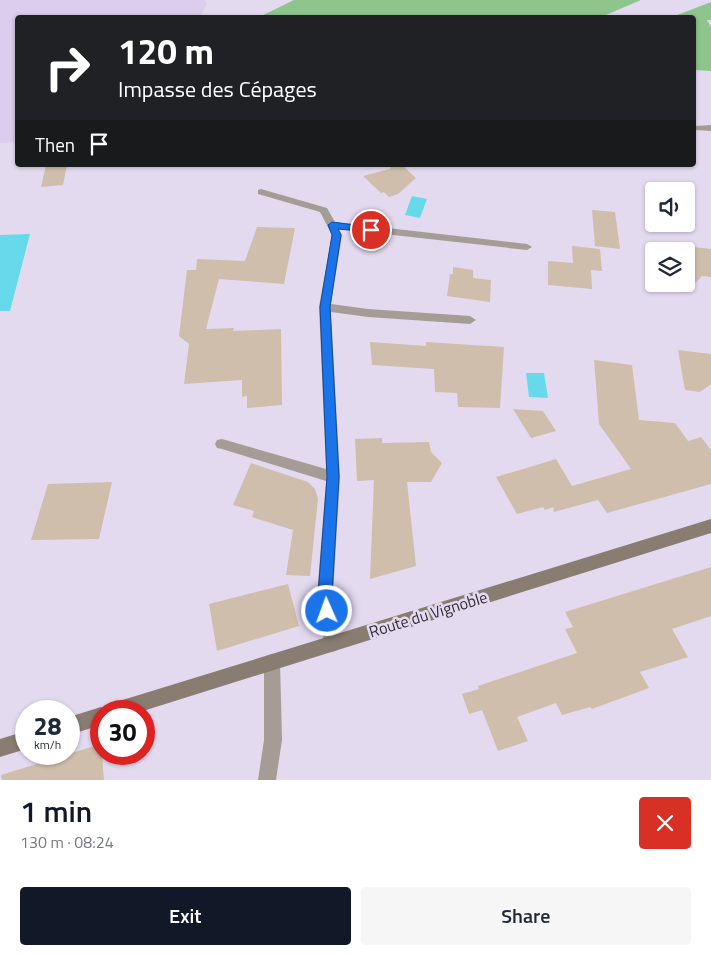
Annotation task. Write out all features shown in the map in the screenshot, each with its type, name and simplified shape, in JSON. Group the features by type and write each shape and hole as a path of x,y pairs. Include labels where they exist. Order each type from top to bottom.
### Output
{"street":[{"path":"696,128 711,128"},
{"path":"261,192 324,210 337,235 325,307 333,477 325,595 332,644"},
{"path":"332,225 527,247"},
{"path":"325,307 368,313 470,320"},
{"path":"222,444 333,477"},
{"name":"Route du Vignoble","path":"151,700 711,526"},
{"path":"267,780 273,740 272,662"},
{"path":"0,748 15,743"}],"shaded area":[{"path":"0,0 205,0 207,4 201,15 15,15 15,142 0,143"}],"green space":[{"path":"294,0 641,0 606,15 263,15"},
{"path":"711,2 711,20 707,20 711,27 711,71 696,70 696,15 677,15"}],"water":[{"path":"412,196 427,199 420,218 405,215"},
{"path":"30,234 10,311 0,311 0,235"},
{"path":"526,373 544,373 548,398 529,397"}],"building":[{"path":"46,167 67,167 63,185 41,187"},
{"path":"391,167 404,167 416,178 398,194 389,197 384,192 381,193 363,176 390,169"},
{"path":"592,210 615,212 620,249 595,246"},
{"path":"257,227 295,228 284,284 219,279 206,329 234,328 233,331 281,329 282,405 247,408 247,396 242,397 242,380 184,384 189,344 179,336 187,270 196,270 197,259 245,261"},
{"path":"572,246 600,249 602,271 591,270 592,289 548,285 548,261 573,263"},
{"path":"695,247 711,249 711,277 702,276 695,283"},
{"path":"453,267 473,270 473,278 491,280 490,302 447,296 450,274 453,274"},
{"path":"370,342 426,346 426,342 504,347 500,408 458,407 457,393 435,392 434,369 372,365"},
{"path":"678,350 711,354 711,384 700,392 685,390"},
{"path":"594,360 632,365 639,420 675,423 688,441 701,437 711,450 711,484 607,513 598,500 554,512 553,507 545,510 543,507 517,514 496,477 556,459 572,486 631,469 599,424"},
{"path":"513,409 543,411 556,431 531,438"},
{"path":"382,438 382,443 429,442 431,452 442,463 431,482 407,482 416,566 370,579 374,480 357,481 355,439"},
{"path":"251,463 308,482 315,489 318,499 310,576 286,575 293,530 252,517 254,511 233,505"},
{"path":"112,482 99,539 31,540 48,484"},
{"path":"711,567 711,616 672,629 688,657 640,672 649,688 592,709 590,707 562,715 556,703 517,717 528,741 498,751 482,710 469,714 462,694 479,689 478,686 577,653 565,629 573,627 565,612"},
{"path":"288,584 299,626 217,651 209,604"},
{"path":"90,747 90,765 103,765 104,780 2,780 1,775 33,765 80,765 80,751"}],"route":[{"path":"327,611 325,595 333,477 325,307 337,235 332,225 371,230"}]}
